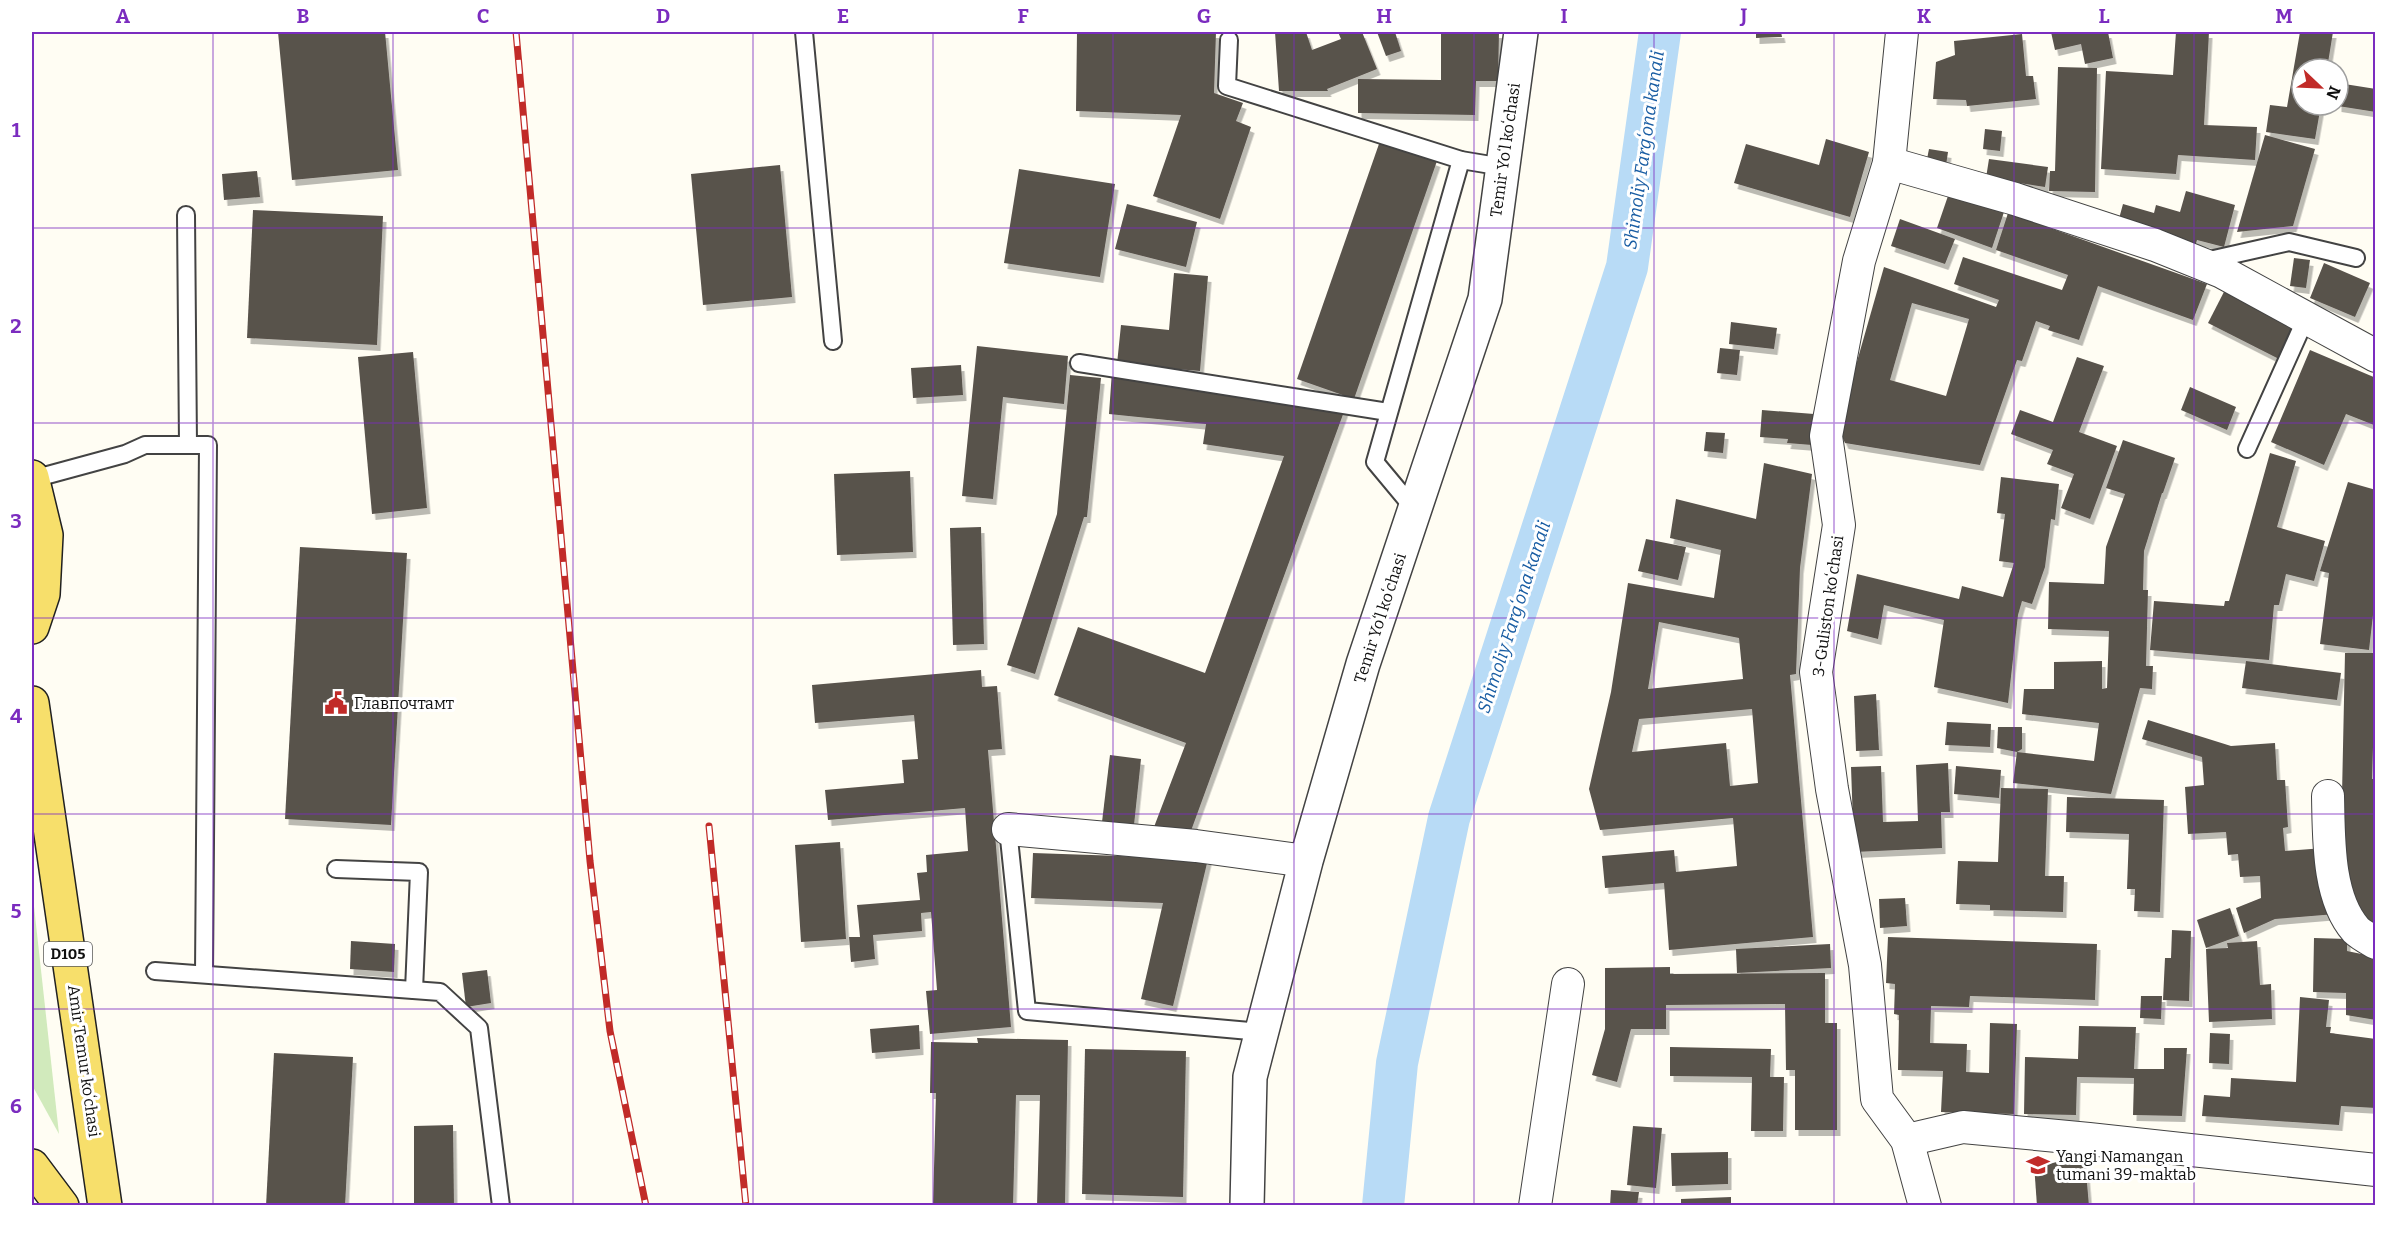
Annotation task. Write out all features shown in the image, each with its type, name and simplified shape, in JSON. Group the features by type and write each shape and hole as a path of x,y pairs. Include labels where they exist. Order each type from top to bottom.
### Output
{"main road":[{"path":"32,478 46,535 43,594 32,627"},
{"name":"Amir Temur koʻchasi","path":"32,703 105,1206"},
{"path":"32,1166 62,1206"}],"street":[{"name":"Temir Yoʻl koʻchasi","path":"1247,1206 1250,1077 1306,861 1364,664 1485,299 1521,32"},
{"name":"3-Guliston koʻchasi","path":"1902,32 1889,163 1859,261 1826,436 1839,525 1816,672 1832,789 1865,965 1877,1099 1907,1140"},
{"path":"1889,163 2026,203 2155,245 2222,272 2376,356"},
{"path":"2328,796 2330,851 2338,898 2345,914 2358,932 2376,943"},
{"path":"1008,829 1196,846 1306,861"},
{"path":"1535,1206 1568,984"},
{"path":"1925,1206 1907,1140 1963,1127 2373,1162"}],"lane":[{"path":"804,32 833,341"},
{"path":"1229,40 1227,86 1461,160 1503,167"},
{"path":"1415,510 1374,462 1461,160"},
{"path":"186,215 188,445"},
{"path":"2198,263 2289,242 2356,258"},
{"path":"2247,449 2306,318"},
{"path":"1079,363 1388,412"},
{"path":"32,478 125,454 145,445 208,445 204,974"},
{"path":"1008,829 1027,1011 1261,1032"},
{"path":"336,869 419,872 414,990"},
{"path":"155,971 440,992 479,1028 501,1206"}],"green space":[{"path":"32,888 59,1134 32,1085"}],"building":[{"path":"278,32 385,32 398,170 292,180"},
{"path":"1077,32 1216,32 1214,93 1243,103 1236,121 1251,127 1220,219 1153,196 1181,115 1076,111"},
{"path":"1275,32 1306,32 1312,50 1341,39 1338,32 1362,32 1377,69 1327,89 1328,91 1279,91"},
{"path":"1377,32 1395,32 1401,51 1386,56"},
{"path":"1441,32 1499,32 1498,81 1476,81 1475,115 1358,113 1358,79 1441,80"},
{"path":"1756,32 1781,32 1782,37 1756,38"},
{"path":"2051,32 2108,32 2113,58 2085,64 2081,44 2055,50"},
{"path":"2176,32 2209,32 2204,125 2257,127 2255,160 2178,155 2176,174 2101,169 2106,71 2173,75"},
{"path":"2300,32 2333,32 2329,57 2296,57"},
{"path":"2022,34 2026,76 2033,76 2036,99 1967,106 1966,100 1933,99 1936,62 1955,55 1954,41"},
{"path":"2058,67 2097,68 2095,192 2049,191 2050,171 2055,171"},
{"path":"2350,85 2376,89 2376,112 2350,108"},
{"path":"2290,90 2290,117 2319,117 2315,139 2266,132 2270,105 2287,107"},
{"path":"1985,129 2002,131 2000,151 1983,149"},
{"path":"2265,135 2315,149 2293,226 2237,232"},
{"path":"1826,139 1869,152 1850,217 1734,183 1746,144 1819,165"},
{"path":"1380,141 1437,161 1354,399 1297,379"},
{"path":"1929,149 1948,152 1945,172 1925,169"},
{"path":"1989,159 2048,167 2045,187 1986,178"},
{"path":"780,165 792,297 703,305 691,174"},
{"path":"1019,169 1115,184 1100,277 1004,263"},
{"path":"257,171 260,197 224,200 222,174"},
{"path":"2186,191 2235,205 2224,247 2197,240 2193,253 2117,226 2123,204 2154,213 2156,205 2180,212"},
{"path":"1949,193 2004,212 1992,248 1937,228"},
{"path":"1127,204 1197,222 1186,267 1115,249"},
{"path":"253,210 383,216 377,345 247,338"},
{"path":"2008,213 2207,284 2193,320 2098,286 2079,340 2048,330 2050,326 2036,321 2022,361 2017,360 1980,465 1845,443 1838,428 1884,267 1996,307 1999,300 1954,284 1963,257 2062,290 2068,275 1996,250","holes":["1912,303 1969,319 1946,396 1890,380"]},
{"path":"1900,219 1955,239 1945,264 1891,246"},
{"path":"2294,258 2310,260 2306,288 2290,286"},
{"path":"2324,263 2370,283 2355,317 2310,298"},
{"path":"1174,273 1208,276 1200,371 1117,364 1121,325 1169,330"},
{"path":"2228,284 2299,320 2279,359 2208,323"},
{"path":"1731,322 1777,328 1774,349 1729,344"},
{"path":"977,346 1068,356 1064,404 1003,397 993,499 962,496"},
{"path":"1720,348 1740,350 1737,375 1717,373"},
{"path":"2310,350 2376,378 2374,425 2346,414 2324,465 2271,442"},
{"path":"413,352 427,508 372,514 358,357"},
{"path":"2077,357 2104,366 2079,432 2117,446 2090,519 2061,508 2074,474 2047,464 2053,450 2011,434 2020,410 2053,422"},
{"path":"961,365 963,395 913,398 911,368"},
{"path":"1112,371 1345,409 1188,839 1154,827 1186,743 1054,695 1078,627 1205,673 1284,456 1203,444 1206,424 1109,414"},
{"path":"1070,375 1101,378 1087,517 1084,517 1035,674 1007,665 1057,514"},
{"path":"2190,387 2236,407 2227,430 2181,410"},
{"path":"1762,410 1814,414 1812,445 1787,443 1788,439 1760,437"},
{"path":"1706,432 1725,433 1723,453 1704,451"},
{"path":"2123,440 2175,458 2144,551 2143,590 2148,590 2146,666 2153,666 2152,689 2140,688 2111,794 2013,783 2017,752 2094,761 2099,723 2022,714 2024,689 2054,689 2054,662 2102,661 2102,689 2107,688 2109,631 2048,629 2049,582 2104,584 2106,547 2125,494 2106,488"},
{"path":"2270,453 2296,461 2277,527 2325,541 2314,581 2286,574 2279,605 2274,605 2269,660 2150,650 2154,601 2224,606 2225,601 2229,601"},
{"path":"1764,463 1812,474 1800,568 1796,674 1790,675 1813,937 1669,950 1664,883 1605,888 1602,856 1674,850 1676,872 1737,866 1733,818 1600,830 1589,789 1611,692 1628,583 1714,598 1721,550 1670,538 1676,499 1756,519","holes":["1659,622 1739,638 1743,679 1648,689","1752,709 1758,783 1730,786 1726,743 1632,752 1639,719"]},
{"path":"910,471 913,552 837,555 834,474"},
{"path":"2001,477 2059,484 2055,520 2051,519 2045,567 2032,604 2022,601 2018,615 2008,703 1934,687 1944,620 1884,605 1878,639 1847,631 1857,574 1959,599 1962,586 2003,597 2014,563 1999,561 2005,514 1997,513"},
{"path":"2348,482 2376,490 2376,569 2373,578 2376,578 2376,589 2369,650 2320,644 2329,573 2320,571"},
{"path":"981,527 984,644 953,645 950,528"},
{"path":"1646,539 1686,547 1678,580 1638,571"},
{"path":"300,547 407,553 391,825 285,819"},
{"path":"2345,653 2376,653 2372,779 2376,779 2376,934 2340,889"},
{"path":"2246,661 2341,673 2337,700 2242,688"},
{"path":"981,670 982,687 997,686 1002,749 988,750 1011,1027 930,1034 926,991 937,990 931,912 921,913 922,931 873,935 875,959 851,962 849,937 860,937 857,905 920,900 917,873 927,872 926,855 968,851 965,808 828,820 825,790 904,783 902,760 918,759 914,715 815,723 812,685"},
{"path":"1876,694 1879,750 1856,751 1854,696"},
{"path":"2148,720 2231,746 2275,743 2277,780 2285,780 2288,827 2283,828 2285,851 2324,848 2336,914 2275,919 2244,933 2236,908 2261,898 2260,876 2240,877 2238,854 2228,855 2226,832 2188,834 2185,787 2204,785 2202,757 2142,739"},
{"path":"1947,722 1991,724 1990,747 1945,745"},
{"path":"1998,727 2022,727 2022,749 2017,752 1997,748"},
{"path":"1110,755 1141,759 1134,825 1102,822"},
{"path":"1948,763 1950,812 1941,812 1942,848 1854,852 1851,767 1881,766 1883,822 1918,821 1916,765"},
{"path":"1956,766 2001,770 1999,798 1954,794"},
{"path":"2001,788 2048,789 2045,876 2064,876 2063,912 1990,910 1990,905 1956,904 1958,861 1998,862"},
{"path":"2067,797 2164,800 2160,912 2134,911 2135,889 2127,889 2129,834 2066,832"},
{"path":"840,842 846,939 801,942 795,845"},
{"path":"1033,853 1208,859 1173,1006 1141,999 1163,903 1031,898"},
{"path":"1905,898 1907,926 1880,928 1879,899"},
{"path":"2230,908 2239,936 2206,948 2197,920"},
{"path":"2172,930 2191,931 2189,1001 2163,1000 2165,958 2171,958"},
{"path":"1888,937 2097,944 2095,1000 1970,996 1969,1007 1931,1006 1930,1043 1967,1044 1966,1072 1989,1073 1990,1023 2017,1024 2014,1114 1941,1112 1943,1071 1898,1070 1899,1015 1894,1014 1895,984 1886,983"},
{"path":"2314,938 2347,939 2347,951 2376,957 2376,1020 2346,1015 2346,993 2313,992"},
{"path":"351,941 395,944 394,972 350,969"},
{"path":"2257,941 2260,985 2271,984 2272,1019 2209,1022 2206,949 2228,948 2227,943"},
{"path":"1830,944 1831,968 1737,973 1736,949"},
{"path":"1670,967 1670,974 1825,973 1825,1023 1837,1023 1837,1130 1795,1130 1795,1070 1786,1070 1785,1004 1666,1005 1666,1029 1631,1029 1617,1082 1592,1075 1605,1029 1605,968"},
{"path":"487,970 491,1003 466,1007 462,973"},
{"path":"2141,996 2162,996 2161,1019 2140,1018"},
{"path":"2300,997 2329,1000 2326,1027 2331,1027 2330,1033 2376,1039 2376,1108 2341,1106 2339,1125 2202,1116 2204,1095 2230,1097 2231,1078 2296,1082"},
{"path":"919,1025 920,1049 872,1053 870,1029"},
{"path":"2079,1026 2136,1027 2134,1069 2164,1069 2164,1048 2187,1048 2182,1116 2133,1115 2134,1078 2077,1077 2076,1115 2024,1114 2025,1057 2078,1059"},
{"path":"2210,1033 2230,1034 2229,1064 2209,1063"},
{"path":"977,1038 1068,1040 1065,1206 1037,1206 1040,1095 1016,1095 1013,1206 933,1205 936,1093 930,1093 931,1042 978,1043"},
{"path":"1670,1047 1771,1049 1770,1077 1784,1077 1783,1131 1751,1131 1752,1077 1670,1076"},
{"path":"1085,1049 1186,1051 1183,1197 1082,1194"},
{"path":"274,1053 353,1057 345,1206 266,1206"},
{"path":"453,1125 454,1206 414,1206 414,1126"},
{"path":"1633,1126 1662,1128 1656,1188 1627,1185"},
{"path":"1728,1152 1728,1184 1672,1186 1671,1153"},
{"path":"2085,1160 2089,1206 2037,1206 2034,1164"},
{"path":"1611,1190 1639,1192 1637,1206 1610,1206"},
{"path":"1731,1197 1731,1206 1681,1206 1681,1199"}],"waterway":[{"name":"Shimoliy Fargʻona kanali","path":"1383,1206 1397,1063 1449,818 1627,267 1660,32"}],"railway":[{"path":"516,32 590,861 610,1031 646,1206"},
{"path":"709,826 746,1206"}],"place":[{"name":"Главпочтамт","path":"336,703"},
{"name":"Yangi Namangan tumani 39-maktab","path":"2038,1165"}]}
